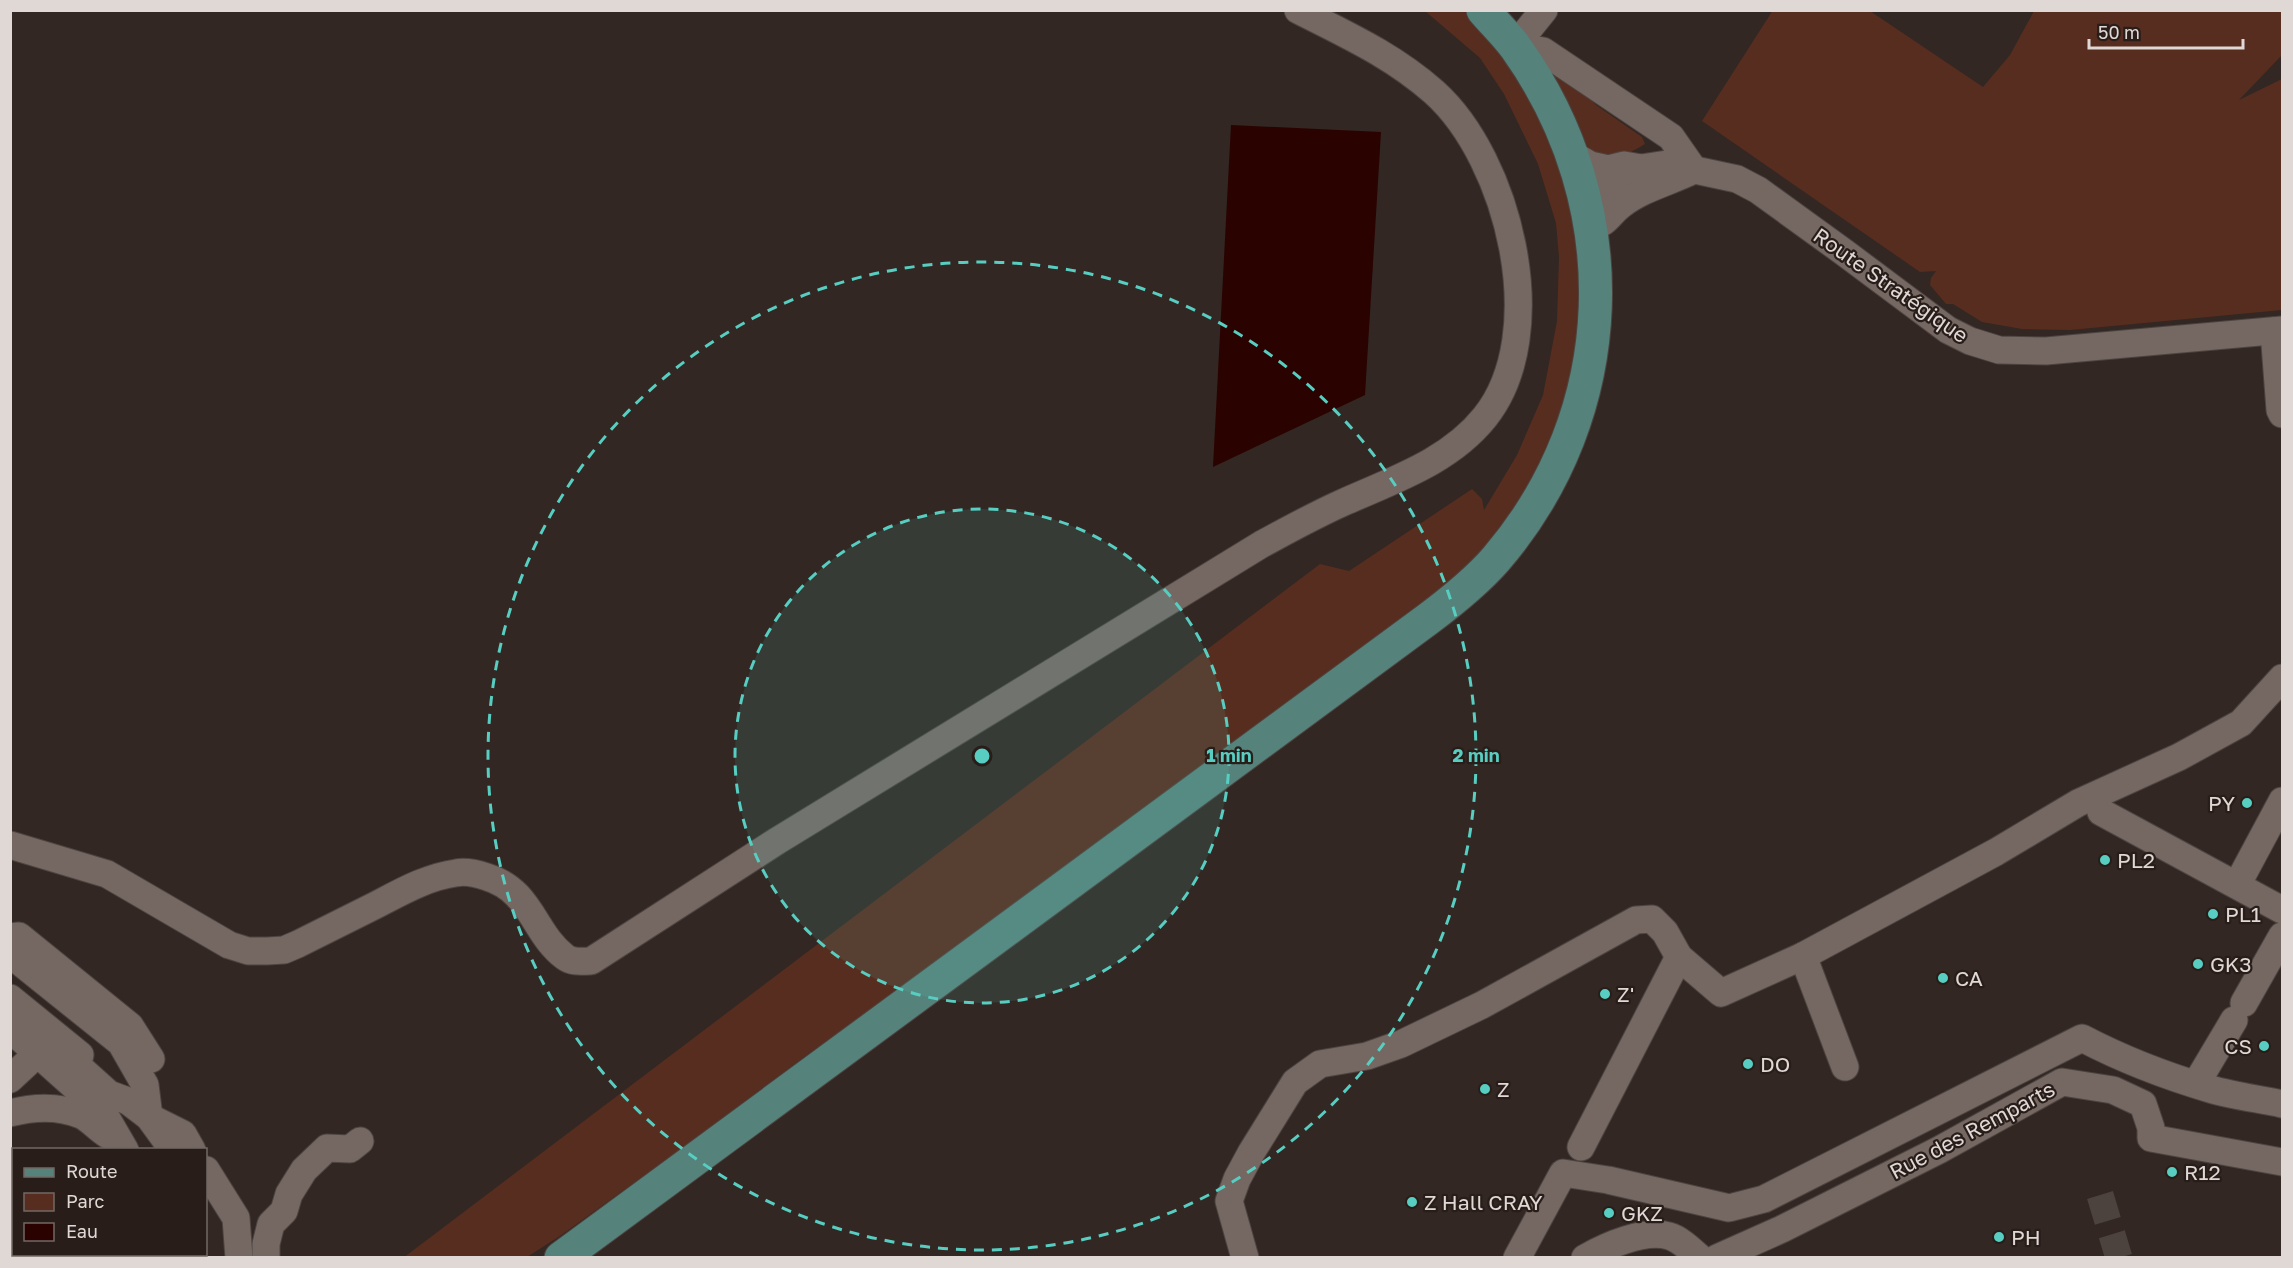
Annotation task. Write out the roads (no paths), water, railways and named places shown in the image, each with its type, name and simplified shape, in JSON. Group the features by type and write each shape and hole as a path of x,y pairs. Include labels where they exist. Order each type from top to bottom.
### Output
{"main road":[{"path":"561,1257 1428,619 1480,576 1508,544 1539,498 1562,455 1578,410 1588,372 1595,327 1596,273 1588,215 1573,155 1551,106 1515,46 1482,10"}],"street":[{"path":"10,845 107,874 212,937 248,951 291,947 408,888 435,877 459,872 479,874 500,880 518,895 550,941 566,958 578,962 591,961 788,835 1262,544 1340,504 1410,474 1454,447 1485,417 1507,379 1518,335 1517,278 1510,234 1496,189 1464,128 1436,94 1399,63 1375,48 1298,10"},
{"path":"1544,10 1515,46 1543,51 1671,137 1694,170 1673,181 1645,189 1619,206 1602,224 1588,215"},
{"name":"Route Stratégique","path":"1573,155 1590,165 1608,169 1624,165 1641,168 1666,164 1737,178 1758,190 1948,330 1982,346 2022,352 2046,351 2278,330"},
{"name":"Route Stratégique","path":"1588,215 1597,193 1630,180 1641,168"},
{"path":"2278,330 2280,410 2283,414"},
{"path":"1245,1257 1229,1201 1237,1179 1294,1082 1320,1064 1368,1056 1401,1044 1482,1005 1636,920 1652,919 1665,932 1679,957 1721,993 1803,957 1996,852 2078,804 2179,757 2241,723 2283,678"},
{"path":"2236,885 2283,801"},
{"path":"2101,812 2283,910"},
{"path":"10,937 19,936 130,1026 153,1062 139,1091 127,1147"},
{"path":"2196,1084 2280,945"},
{"path":"10,954 121,1043 139,1091 183,1134 191,1148"},
{"path":"1581,1147 1679,957"},
{"path":"1803,957 1845,1067"},
{"path":"10,968 116,1053 172,1148"},
{"path":"10,998 119,1087 139,1091"},
{"path":"10,1029 103,1112 127,1147"},
{"path":"1516,1257 1563,1173 1608,1180 1729,1208 1764,1200 2082,1038 2160,1072 2212,1090 2283,1104"},
{"path":"10,1079 38,1053 51,1051 67,1063 79,1067 109,1094 139,1091"},
{"name":"Rue des Remparts","path":"1717,1257 1782,1229 1929,1155 2062,1082 2113,1090 2143,1104 2151,1128 2151,1138 2283,1162"},
{"path":"10,1113 30,1108 63,1110 83,1116 99,1130 127,1147"},
{"path":"266,1257 266,1244 271,1224 284,1211 289,1194 304,1170 327,1148 350,1149 360,1141"},
{"path":"207,1172 236,1218 239,1257"},
{"path":"239,1257 251,1233 289,1194"},
{"path":"207,1204 239,1257"},
{"path":"1585,1257 1607,1246 1643,1236 1669,1236 1700,1257"}],"water":[{"path":"1231,125 1381,132 1365,395 1213,467"}],"tunnel":[{"path":"2100,1195 2119,1258"}],"place":[{"name":"PY","path":"2247,803"},
{"name":"PL2","path":"2105,860"},
{"name":"PL1","path":"2213,914"},
{"name":"GK3","path":"2198,964"},
{"name":"CA","path":"1943,978"},
{"name":"Z'","path":"1605,994"},
{"name":"CS","path":"2264,1046"},
{"name":"DO","path":"1748,1064"},
{"name":"Z","path":"1485,1089"},
{"name":"R12","path":"2172,1172"},
{"name":"Z Hall CRAY","path":"1412,1202"},
{"name":"GKZ","path":"1609,1213"},
{"name":"PH","path":"1999,1237"}]}
